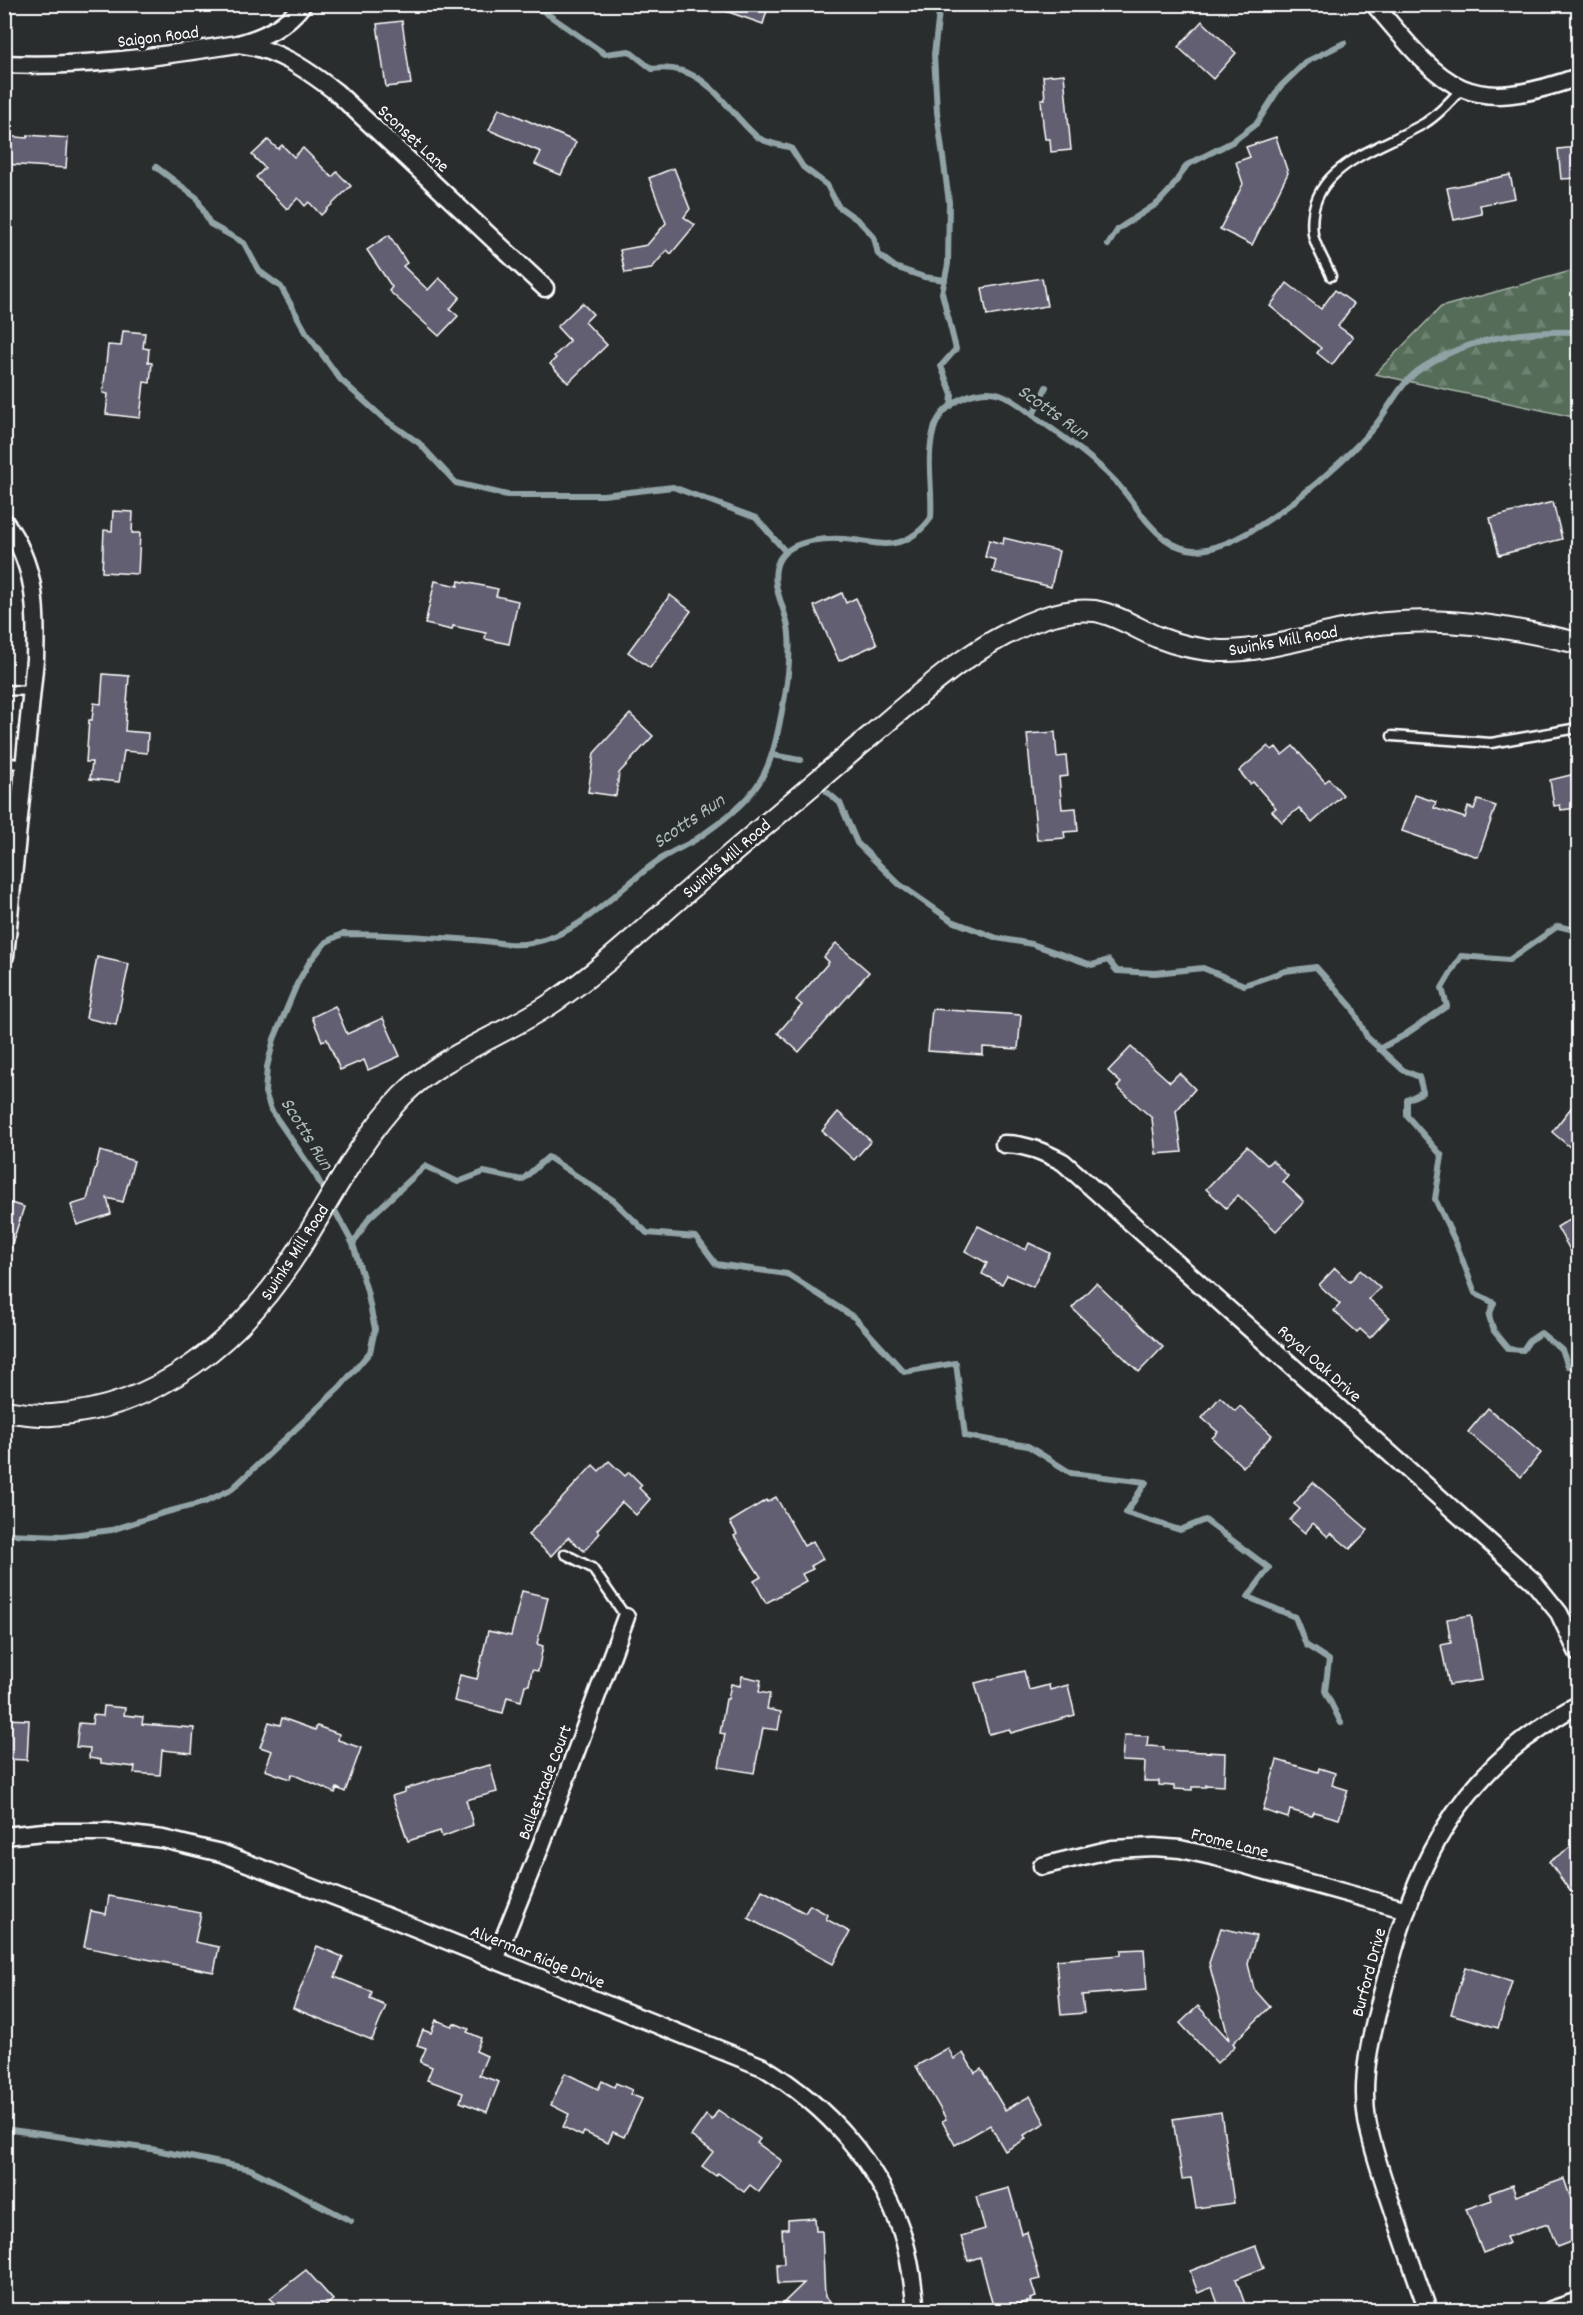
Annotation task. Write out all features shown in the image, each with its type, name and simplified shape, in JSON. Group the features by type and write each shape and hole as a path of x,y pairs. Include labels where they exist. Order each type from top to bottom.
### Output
{"street":[{"name":"Saigon Road","path":"4,64 40,66 90,64 238,44 255,40 276,30 294,16 303,4"},
{"path":"1374,4 1422,61 1440,77 1461,88 1485,95 1510,96 1535,91 1578,77"},
{"name":"Sconset Lane","path":"238,44 258,46 277,54 312,74 336,92 545,288"},
{"path":"4,521 15,536 26,559 33,587 37,624 5,956"},
{"name":"Swinks Mill Road","path":"4,1411 46,1416 82,1412 114,1405 149,1391 210,1353 257,1309 298,1251 314,1222 375,1128 400,1098 424,1076 556,1001 925,690 983,648 1012,631 1043,618 1073,611 1090,610 1108,614 1159,638 1189,647 1220,651 1250,649 1325,632 1375,624 1425,621 1496,626 1578,643"},
{"name":"Royal Oak Drive","path":"1004,1144 1018,1144 1049,1154 1064,1162 1533,1581 1559,1613 1578,1653"},
{"name":"Ballestrade Court","path":"495,1960 544,1838 626,1617"},
{"name":"Burford Drive","path":"1428,2310 1378,2164 1367,2120 1364,2088 1371,2036 1393,1950 1426,1859 1456,1809 1481,1778 1503,1756 1543,1726 1578,1705"},
{"name":"Alvermar Ridge Drive","path":"4,1836 44,1832 107,1832 163,1839 221,1853 764,2067 791,2084 814,2103 865,2158 886,2195 902,2234 912,2274 916,2310"},
{"name":"Frome Lane","path":"1042,1866 1112,1849 1154,1847 1180,1849 1407,1910"},
{"path":"1551,2310 1578,2301"}],"lane":[{"path":"1331,276 1313,235 1313,210 1326,181 1346,164 1426,122 1446,107 1461,88"},
{"path":"4,690 32,691"},
{"path":"1392,736 1491,743 1578,728"},
{"path":"4,762 24,765"},
{"path":"565,1554 592,1568 626,1617"}],"green space":[{"path":"1578,269 1578,418 1375,374 1441,307"}],"building":[{"path":"715,4 769,4 763,24 714,7"},
{"path":"402,21 411,84 386,87 377,24"},
{"path":"1202,21 1236,53 1213,79 1178,47"},
{"path":"1064,74 1071,150 1051,152 1050,139 1045,139 1043,124 1041,99 1045,99 1043,76"},
{"path":"499,108 576,142 561,175 535,164 541,152 489,130"},
{"path":"27,135 68,138 66,168 4,164 4,136 27,138"},
{"path":"1276,137 1288,173 1252,245 1220,229 1243,184 1236,162 1250,157 1246,147"},
{"path":"268,140 278,149 282,145 294,157 303,148 332,177 337,172 351,186 321,215 309,202 305,206 298,198 287,209 256,177 265,168 252,155"},
{"path":"1578,147 1578,178 1561,179 1558,149"},
{"path":"674,168 690,209 684,217 695,225 671,254 667,250 651,269 625,273 620,250 647,245 666,223 649,178"},
{"path":"1510,175 1515,198 1480,205 1482,214 1454,220 1447,188"},
{"path":"389,235 407,263 403,266 428,290 439,278 460,297 450,309 458,316 439,336 389,291 392,287 367,250"},
{"path":"1042,278 1047,306 987,316 982,288"},
{"path":"1287,283 1321,309 1335,290 1354,304 1338,326 1353,337 1332,365 1317,353 1321,348 1270,306"},
{"path":"582,303 593,314 585,322 607,345 568,383 550,364 556,358 554,356 570,341 557,327"},
{"path":"123,331 145,333 143,348 149,349 148,362 152,363 150,383 144,382 140,418 106,414 108,394 103,393 108,345 121,346"},
{"path":"1553,502 1562,539 1499,555 1490,518"},
{"path":"113,511 133,512 132,533 140,533 138,574 102,572 104,530 112,531"},
{"path":"1004,538 1059,551 1051,587 993,572 996,560 985,557 989,540 1003,544"},
{"path":"435,581 458,586 459,581 498,589 496,596 518,601 509,644 485,639 486,633 453,626 452,630 425,624"},
{"path":"842,593 846,603 856,598 877,644 839,661 814,606"},
{"path":"670,595 691,611 650,668 628,652"},
{"path":"103,674 129,676 125,731 148,733 147,753 124,751 119,782 90,779 92,762 86,762 89,720 92,720 94,703 101,704"},
{"path":"630,714 653,736 619,773 616,796 588,792 594,753"},
{"path":"1055,732 1057,757 1066,756 1068,776 1059,777 1062,809 1076,808 1078,831 1064,832 1065,838 1037,840 1027,734"},
{"path":"1268,746 1272,750 1276,747 1282,755 1293,746 1325,782 1329,779 1343,795 1312,823 1299,808 1282,822 1272,811 1276,808 1253,782 1250,784 1239,771"},
{"path":"1575,774 1578,779 1578,808 1561,810 1560,805 1554,806 1550,780"},
{"path":"1415,795 1436,802 1434,808 1465,818 1468,807 1474,809 1478,800 1496,806 1478,857 1402,831"},
{"path":"836,943 869,972 799,1052 778,1033 802,1005 796,1000 829,962 824,957"},
{"path":"97,957 129,964 116,1025 86,1018"},
{"path":"335,1006 347,1034 383,1018 400,1056 368,1070 364,1060 340,1070 327,1039 322,1041 312,1017"},
{"path":"932,1009 1021,1015 1018,1049 983,1047 983,1055 928,1051"},
{"path":"1131,1047 1170,1082 1179,1073 1195,1089 1176,1111 1182,1152 1156,1154 1152,1118 1117,1087 1121,1083 1108,1071"},
{"path":"1578,1099 1578,1154 1552,1132"},
{"path":"838,1112 871,1141 854,1160 822,1131"},
{"path":"1247,1146 1267,1165 1272,1160 1288,1176 1283,1182 1304,1202 1276,1231 1238,1195 1226,1208 1206,1189"},
{"path":"100,1151 134,1161 123,1202 107,1198 111,1214 77,1225 71,1205 87,1200"},
{"path":"4,1201 24,1207 8,1256 4,1256"},
{"path":"1578,1214 1578,1264 1557,1227"},
{"path":"978,1226 1026,1250 1029,1243 1050,1253 1033,1287 1007,1275 1002,1284 982,1274 987,1263 965,1251"},
{"path":"1335,1268 1350,1282 1360,1270 1380,1288 1369,1299 1389,1317 1370,1338 1360,1329 1357,1332 1334,1311 1340,1304 1319,1285"},
{"path":"1096,1283 1163,1347 1139,1372 1072,1308"},
{"path":"1220,1397 1235,1411 1240,1406 1272,1435 1243,1467 1212,1438 1218,1432 1202,1418"},
{"path":"1488,1408 1541,1453 1521,1477 1468,1432"},
{"path":"609,1461 625,1476 629,1472 642,1485 639,1488 650,1499 636,1515 622,1502 597,1530 600,1533 584,1551 568,1537 551,1556 528,1535 593,1465 599,1471"},
{"path":"1313,1482 1368,1530 1350,1549 1331,1533 1328,1537 1313,1523 1305,1533 1290,1520 1300,1509 1294,1504"},
{"path":"776,1497 804,1546 813,1541 823,1559 811,1566 813,1569 802,1574 806,1581 766,1603 754,1581 761,1577 734,1536 737,1534 730,1522 766,1500 767,1502"},
{"path":"522,1591 548,1597 537,1644 543,1646 538,1671 532,1670 529,1685 525,1685 521,1701 507,1697 503,1713 454,1701 460,1675 477,1679 488,1631 511,1636"},
{"path":"1471,1615 1482,1680 1449,1685 1441,1645 1451,1643 1447,1619"},
{"path":"1024,1671 1029,1690 1049,1685 1050,1690 1068,1685 1075,1715 1011,1733 1009,1729 989,1734 975,1683"},
{"path":"742,1676 761,1680 759,1692 770,1694 767,1709 781,1712 778,1730 763,1728 754,1773 719,1767 725,1734 720,1733 726,1699 728,1699 731,1684 740,1686"},
{"path":"104,1706 125,1708 124,1715 143,1717 142,1724 194,1728 192,1753 162,1750 160,1775 134,1773 135,1767 101,1763 101,1760 89,1758 90,1748 76,1747 79,1723 92,1724 93,1715 103,1716"},
{"path":"282,1718 315,1730 317,1726 339,1734 338,1740 361,1748 345,1792 337,1788 335,1793 292,1774 290,1779 265,1770 272,1751 260,1747 269,1722 280,1725"},
{"path":"4,1719 29,1720 27,1760 4,1759"},
{"path":"1124,1735 1148,1736 1147,1746 1164,1747 1164,1750 1225,1753 1224,1786 1206,1785 1206,1787 1192,1787 1192,1790 1174,1789 1174,1786 1159,1785 1159,1781 1144,1781 1145,1762 1122,1761"},
{"path":"1277,1760 1318,1772 1319,1768 1335,1773 1332,1785 1348,1790 1339,1819 1314,1812 1312,1816 1290,1810 1288,1818 1263,1810"},
{"path":"490,1765 497,1792 466,1800 473,1825 442,1837 440,1831 408,1841 392,1796 405,1792 405,1789 436,1779"},
{"path":"1578,1842 1578,1902 1549,1862"},
{"path":"762,1890 805,1913 810,1905 828,1915 826,1919 850,1932 833,1964 748,1918"},
{"path":"109,1896 201,1913 195,1942 219,1947 214,1972 84,1947 91,1911 106,1914"},
{"path":"1221,1928 1256,1936 1248,1964 1254,1989 1270,2007 1233,2043 1235,2046 1217,2063 1180,2023 1198,2006 1229,2040 1209,1963"},
{"path":"317,1946 343,1957 335,1977 372,1992 370,1999 386,2006 372,2040 293,2008"},
{"path":"1144,1949 1147,1990 1082,1995 1084,2013 1061,2015 1056,1960 1121,1955 1121,1950"},
{"path":"1465,1967 1512,1981 1498,2028 1451,2014"},
{"path":"436,2020 452,2026 454,2023 469,2029 467,2032 481,2038 476,2051 487,2056 479,2075 499,2082 487,2112 460,2102 463,2093 427,2080 432,2067 420,2062 426,2048 417,2045 423,2030 431,2033"},
{"path":"948,2048 954,2059 963,2053 975,2073 981,2069 1005,2110 1030,2096 1045,2123 1024,2135 1026,2139 1005,2151 990,2125 955,2145 942,2121 946,2119 916,2066"},
{"path":"565,2073 598,2089 602,2081 614,2087 616,2083 632,2090 630,2094 642,2099 624,2137 613,2132 608,2143 584,2132 582,2136 563,2127 569,2114 551,2105"},
{"path":"718,2110 760,2139 757,2143 782,2161 759,2192 750,2185 744,2192 718,2173 716,2176 702,2166 713,2152 691,2136 706,2115 712,2120"},
{"path":"1221,2112 1234,2203 1196,2208 1191,2178 1182,2179 1173,2119"},
{"path":"1564,2179 1578,2219 1578,2239 1557,2247 1548,2224 1506,2237 1509,2243 1483,2253 1466,2209 1492,2200 1490,2193 1512,2185 1516,2196"},
{"path":"1009,2188 1022,2234 1027,2232 1040,2279 1031,2281 1036,2297 1030,2299 1031,2301 994,2310 980,2257 968,2261 961,2236 985,2229 976,2197"},
{"path":"815,2218 816,2231 822,2231 825,2297 838,2310 776,2310 804,2283 778,2284 777,2264 784,2264 782,2229 788,2229 788,2220"},
{"path":"1256,2246 1264,2268 1236,2279 1247,2310 1220,2310 1212,2287 1198,2293 1190,2271"},
{"path":"306,2270 333,2300 320,2310 268,2310 274,2302 270,2298"}],"waterway":[{"path":"521,4 543,11 605,54 629,51 652,69 686,72 700,79 756,136 791,148 803,167 827,185 838,206 859,221 874,237 878,254 895,267 924,277 945,280"},
{"path":"940,4 934,54 937,112 949,202 948,264 942,293 956,349 941,366 952,395 951,406"},
{"path":"1108,245 1118,229 1158,203 1171,189 1187,165 1232,142 1257,123 1280,87 1306,62 1344,43"},
{"path":"156,167 197,198 210,224 244,243 259,271 281,287 306,332 340,379 383,418 419,443 456,483 507,495 603,495 673,487 756,518 785,551"},
{"name":"Scotts Run","path":"4,1534 63,1536 112,1530 205,1502 232,1489 340,1387 370,1352 375,1329 353,1244 315,1174 271,1110 265,1092 267,1067 274,1039 297,984 310,961 326,942 342,934 517,944 550,938 584,920 659,860 720,823 756,787 766,770 776,741 789,662 788,625 775,578 779,560 793,547 802,543 824,539 845,539 885,544 905,540 922,528 931,518 930,454 934,428 939,418 953,404 967,396 983,392 1000,394 1010,399 1097,464 1115,481 1151,526 1165,539 1190,550 1199,550 1220,545 1243,535 1294,502 1359,443 1380,420 1407,380 1422,368 1458,349 1497,338 1538,333 1578,332"},
{"path":"1033,415 1046,387"},
{"path":"772,755 801,760"},
{"path":"827,792 840,803 857,843 899,884 952,921 997,938 1032,944 1092,965 1108,960 1117,971 1155,973 1203,968 1244,985 1285,971 1316,967 1352,1007 1367,1037 1403,1070 1419,1077 1423,1092 1407,1100 1407,1116 1442,1156 1435,1199 1456,1243 1475,1293 1494,1303 1489,1316 1494,1331 1509,1349 1523,1350 1529,1341 1541,1333 1562,1350 1568,1366 1578,1367"},
{"path":"1379,1049 1403,1036 1447,1006 1442,988 1461,956 1509,960 1558,926 1578,931"},
{"path":"353,1244 369,1218 425,1166 458,1182 484,1172 522,1180 548,1157 613,1200 647,1233 696,1237 716,1264 787,1274 855,1318 904,1372 956,1363 965,1436 1028,1446 1071,1473 1146,1482 1126,1513 1180,1530 1205,1520 1269,1568 1248,1597 1295,1617 1306,1645 1329,1660 1325,1691 1341,1723"},
{"path":"4,2129 151,2149 250,2169 351,2221"}]}
